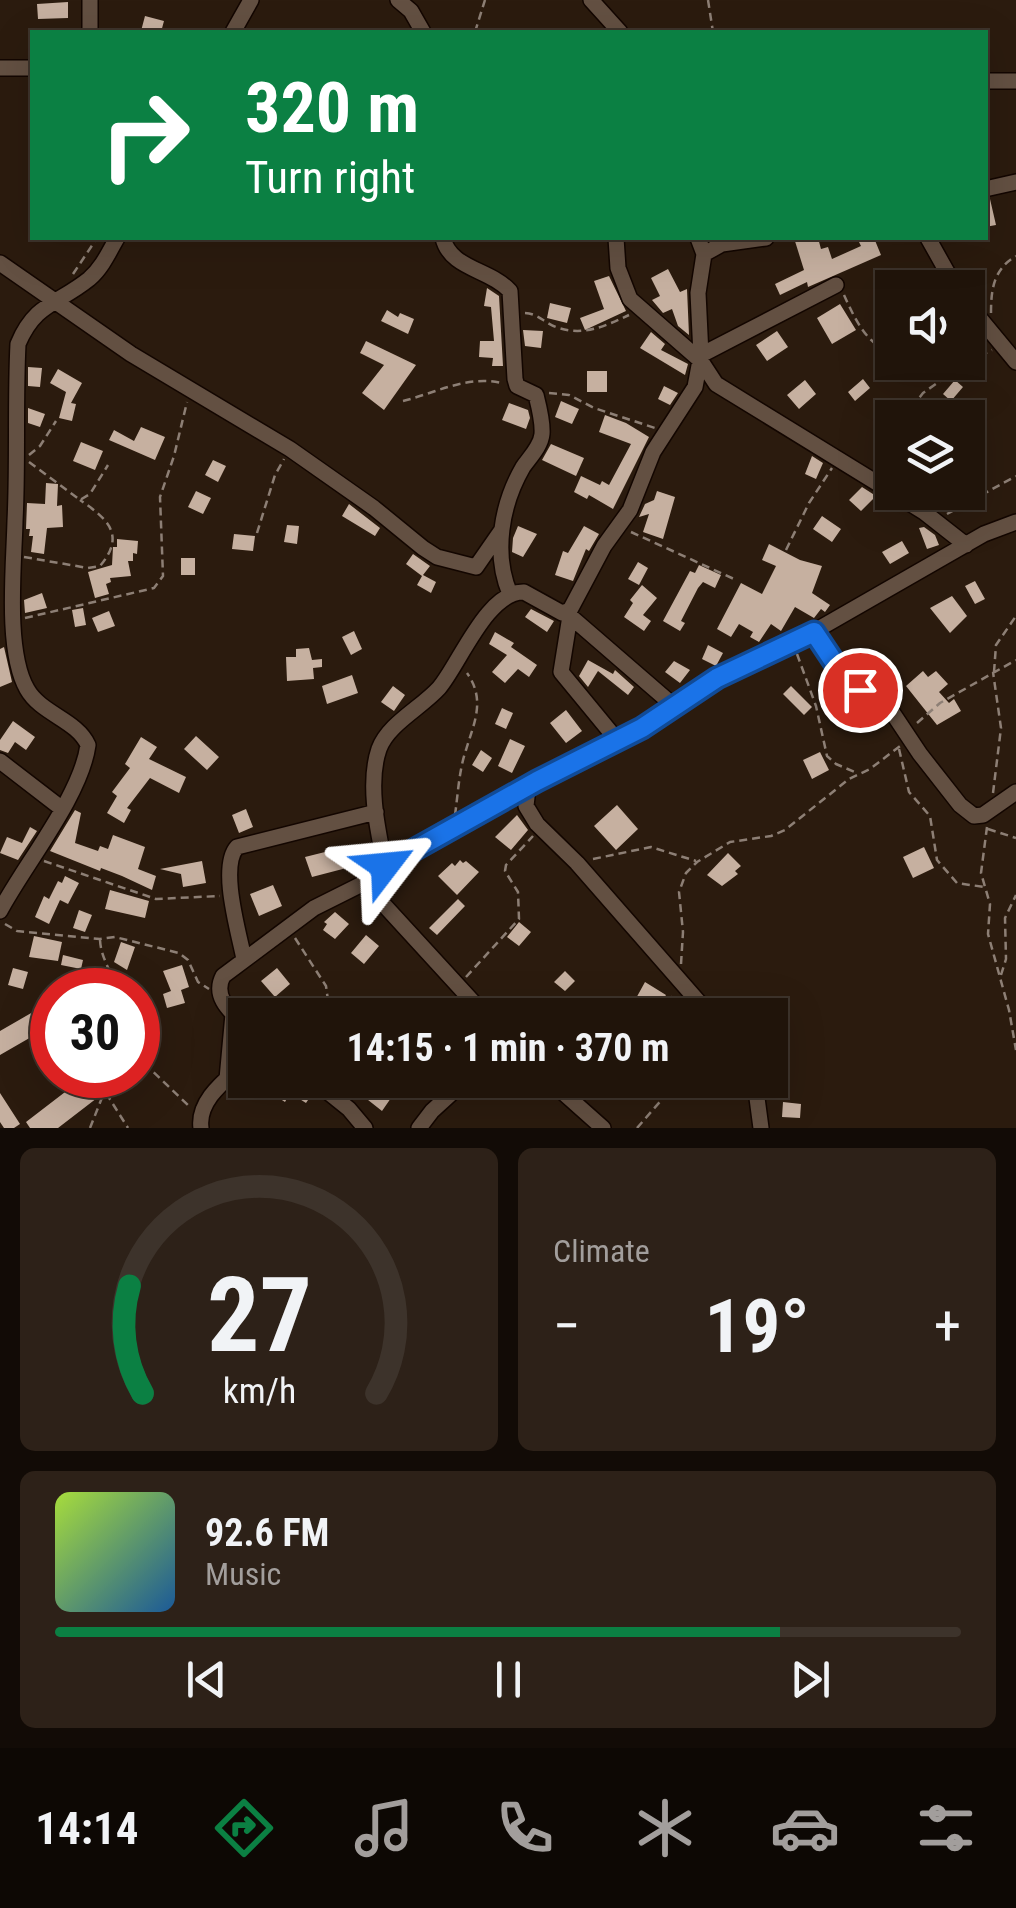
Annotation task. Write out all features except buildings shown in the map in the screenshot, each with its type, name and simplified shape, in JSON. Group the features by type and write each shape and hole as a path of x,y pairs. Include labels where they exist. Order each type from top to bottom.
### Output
{"street":[{"path":"90,0 90,30"},
{"path":"233,30 252,0"},
{"path":"398,0 422,30"},
{"path":"591,0 618,30"},
{"path":"0,68 30,68"},
{"path":"988,81 1016,81"},
{"path":"988,188 1016,182"},
{"path":"0,911 83,769 88,745 78,730 40,706 27,689 10,624 18,344 26,324 56,298 98,271 115,240"},
{"path":"443,240 454,258 492,276 510,291 514,372 539,405 542,437 520,474 502,532 500,566 510,594"},
{"path":"616,240 624,286 640,310 701,358 716,384 870,479 966,545"},
{"path":"617,740 561,672 568,614 638,493 652,452 695,387 701,358 701,246 751,240"},
{"path":"929,240 946,270"},
{"path":"0,263 189,390 290,449 437,556 476,567 502,532"},
{"path":"701,358 836,285"},
{"path":"985,324 1016,362"},
{"path":"228,1008 220,996 223,976 314,908 617,740 717,678 794,643 966,545 1016,522"},
{"path":"385,866 376,812 376,763 382,743 439,687 470,637 510,594 524,592 568,614 674,706"},
{"path":"814,632 849,680 886,703 903,742 960,805 979,817 1016,792"},
{"path":"0,761 61,808"},
{"path":"528,788 526,806 541,828 696,998"},
{"path":"244,959 232,895 232,852 237,847 376,812"},
{"path":"364,883 467,998"},
{"path":"201,1124 206,1102 228,1079"},
{"path":"335,1098 365,1128"},
{"path":"419,1128 446,1098"},
{"path":"569,1098 603,1128"},
{"path":"758,1098 762,1128"}],"path":[{"path":"476,30 484,0"},
{"path":"708,0 713,30"},
{"path":"56,298 96,240"},
{"path":"985,350 998,340 991,310 996,274 1016,256"},
{"path":"836,285 875,345"},
{"path":"513,314 534,314 558,328 585,332 640,310"},
{"path":"403,402 487,379 569,396 666,432"},
{"path":"918,400 942,380"},
{"path":"10,624 160,584 160,497 189,390"},
{"path":"13,555 88,568 100,566 111,546 110,525 105,518 24,458 40,446 56,421"},
{"path":"258,533 275,475 290,449"},
{"path":"786,550 809,503 838,459"},
{"path":"80,500 90,494 108,464"},
{"path":"870,479 875,470"},
{"path":"935,521 1016,476"},
{"path":"619,526 734,579"},
{"path":"991,809 1001,728 994,672 996,645 1016,616"},
{"path":"794,643 816,706 827,756 859,774"},
{"path":"670,998 679,978 683,946 680,882 697,862 730,842 785,830 903,742 925,713 1016,660"},
{"path":"453,828 465,752 478,708 472,682 455,662"},
{"path":"903,742 908,792 930,816 937,860 957,883 984,887"},
{"path":"456,987 515,927 520,905 506,865 541,828"},
{"path":"1016,838 987,828 981,872 990,904 988,934 1016,1050"},
{"path":"576,864 651,847 697,862"},
{"path":"34,857 156,899 232,895"},
{"path":"1001,976 1006,959 1005,918 1016,895"},
{"path":"0,920 17,931 126,939 179,953 188,960 198,982 220,996"},
{"path":"287,929 304,948 326,986 328,998"},
{"path":"100,939 101,957 108,968"},
{"path":"160,1077 201,1124"},
{"path":"90,1128 102,1098"},
{"path":"109,1098 128,1128"},
{"path":"637,1128 663,1098"}],"route":[{"path":"385,866 642,728 717,678 814,632 836,665 860,690"}]}
